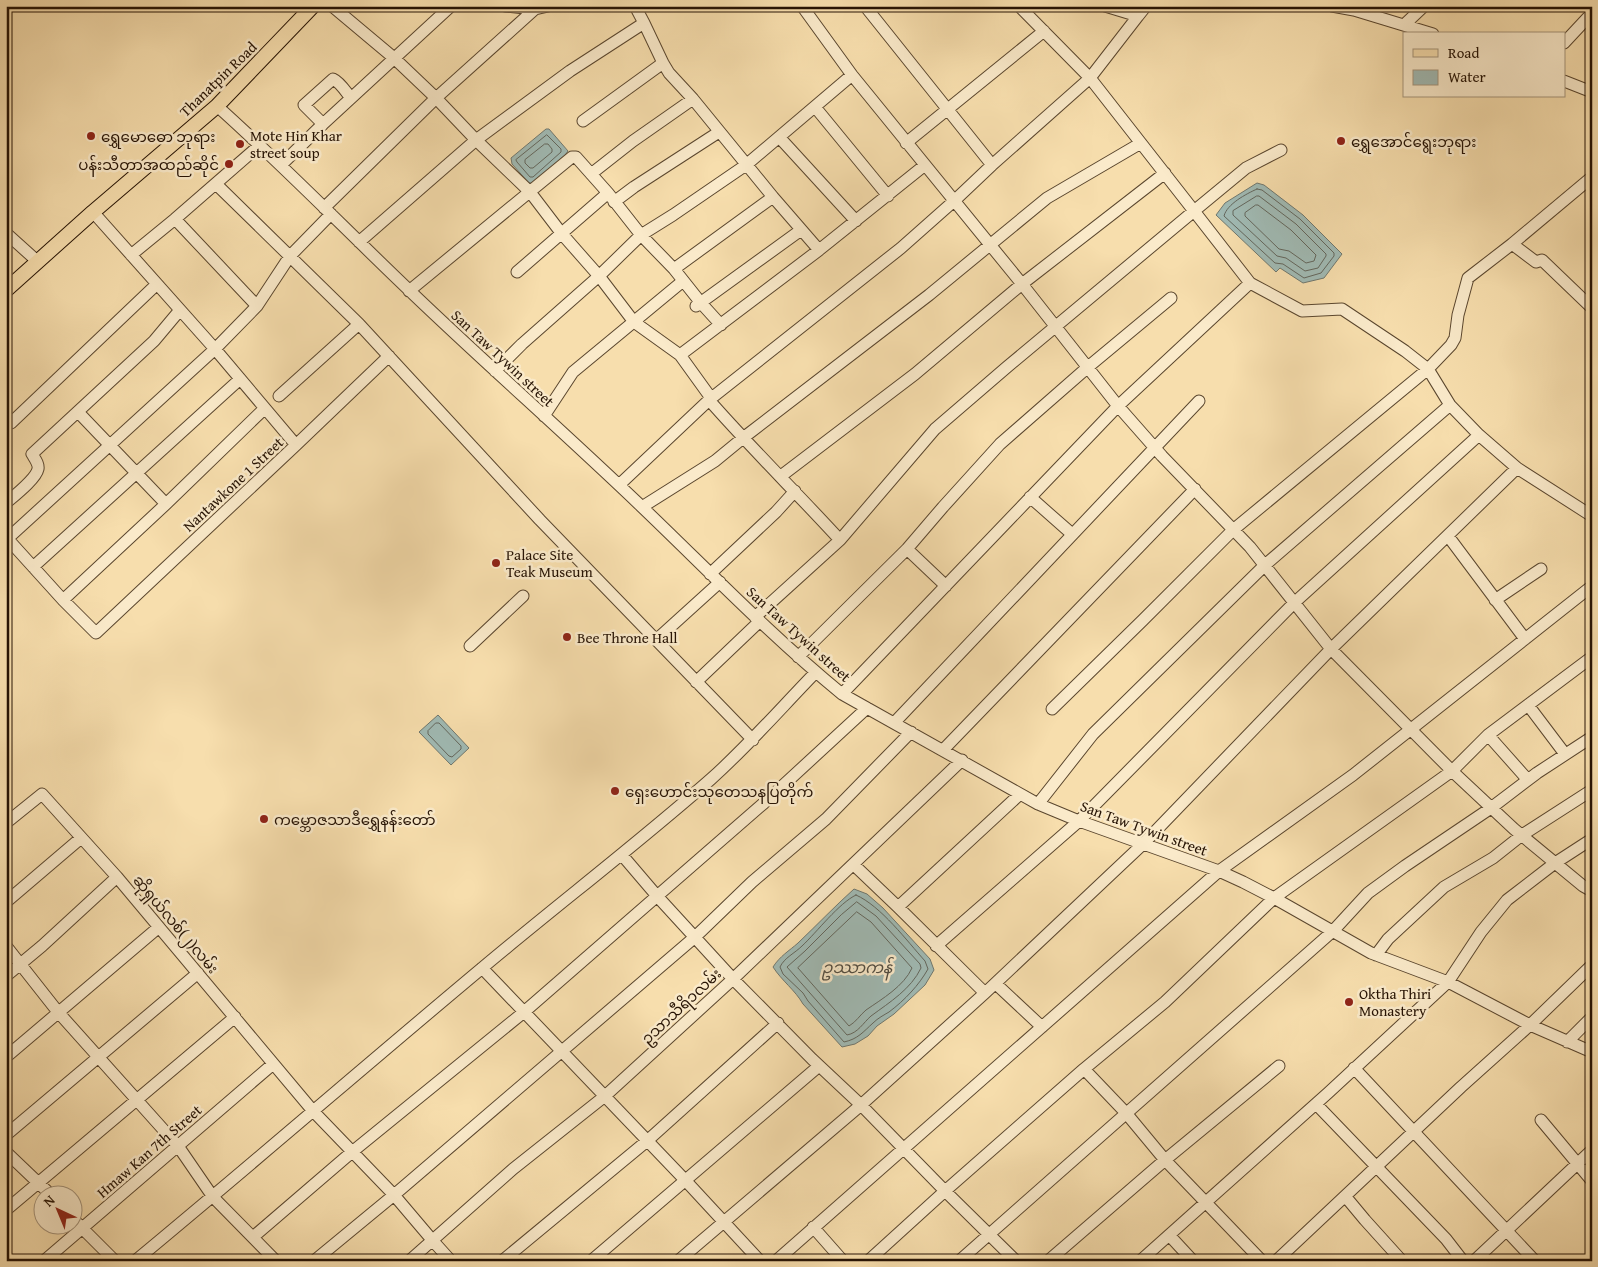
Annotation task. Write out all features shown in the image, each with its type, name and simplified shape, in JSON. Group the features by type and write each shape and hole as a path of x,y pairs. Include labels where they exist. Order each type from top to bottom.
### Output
{"main road":[{"name":"Thanatpin Road","path":"6,290 93,212 217,106 313,6"}],"street":[{"path":"332,6 394,58 530,192 634,322 680,355 710,399 743,438 782,476 840,540"},
{"path":"280,165 451,6"},
{"path":"505,6 536,9 548,6"},
{"path":"635,6 662,63 773,197 820,250"},
{"path":"802,6 852,76 990,244 1118,406 1162,456 1250,547 1331,649 1492,808 1555,863 1591,889"},
{"path":"865,6 992,165"},
{"path":"1019,6 1090,78 1250,283 1302,311 1342,309 1428,369 1450,405 1479,435 1517,468 1592,516"},
{"path":"1105,6 1138,16"},
{"path":"619,485 710,399 901,248 1090,78 1146,6"},
{"path":"1332,6 1356,8 1427,32"},
{"path":"1404,25 1424,6"},
{"path":"264,409 63,600 7,538 215,349 257,306 290,256 328,211 436,98 536,9"},
{"path":"1566,41 1592,13"},
{"path":"360,242 476,140 570,71 644,23"},
{"path":"906,142 1044,31"},
{"path":"583,121 662,63"},
{"path":"495,371 641,235 746,165 852,76"},
{"path":"322,124 304,105 333,79 337,81 351,98"},
{"path":"1566,82 1592,92"},
{"path":"591,174 633,141 693,99"},
{"name":"San Taw Tywin street","path":"217,106 260,145 409,291 619,485 758,619 842,694 962,760 1019,795 1079,821 1219,871 1274,898 1376,955 1448,982 1530,1025 1592,1052"},
{"path":"815,107 888,196"},
{"path":"517,272 562,234 611,198 634,186 719,132"},
{"path":"779,137 856,221"},
{"path":"642,507 715,461 930,295 1047,198 1142,144"},
{"path":"131,255 260,145"},
{"path":"696,682 840,540 935,429 1246,168 1281,150"},
{"path":"409,291 572,157 576,157 641,235 674,269 698,304 721,325"},
{"path":"680,355 820,250 925,166"},
{"path":"782,476 915,374 1022,284 1165,173"},
{"path":"1052,709 1233,530 1428,369 1451,345 1455,338 1458,314 1468,278 1592,177"},
{"path":"216,184 359,324 540,520 752,740"},
{"path":"674,269 773,197"},
{"path":"93,212 215,349 296,446"},
{"path":"175,219 257,306"},
{"path":"698,304 801,230"},
{"path":"6,233 37,261"},
{"path":"1512,244 1536,262 1542,260 1592,308"},
{"path":"544,416 573,372 683,280"},
{"path":"842,694 1118,406 1250,283"},
{"path":"11,424 157,284"},
{"path":"798,656 907,549 1000,444 1171,298"},
{"path":"6,503 38,470 38,464 32,454 154,341 180,310"},
{"path":"279,396 359,324"},
{"name":"Nantawkone 1 Street","path":"63,600 96,633 296,446 389,356"},
{"path":"33,567 239,380"},
{"path":"894,723 1199,401"},
{"path":"1038,804 1093,734 1264,565 1450,405"},
{"path":"78,412 166,504"},
{"path":"936,946 1079,821 1294,603 1479,435"},
{"path":"678,1261 861,1105 996,984 1144,843 1331,649 1517,468"},
{"path":"943,750 1195,489"},
{"path":"710,574 776,512 795,491"},
{"path":"1030,497 1072,534"},
{"path":"1448,536 1525,640"},
{"path":"907,549 946,586"},
{"path":"1495,600 1541,570"},
{"path":"656,640 720,582"},
{"path":"776,1261 1219,871 1353,775 1592,586"},
{"path":"470,646 524,596"},
{"path":"868,1261 1084,1069 1165,1002 1274,898 1452,770 1488,736 1592,656"},
{"path":"135,1261 482,968 622,855 712,778 752,740 816,672"},
{"path":"1528,705 1565,754"},
{"path":"253,1237 352,1152 524,1012 764,803 867,708"},
{"path":"314,1261 394,1195 695,936 752,882 826,819 911,732"},
{"path":"1488,736 1528,780"},
{"path":"959,1261 1334,931 1368,893 1592,737"},
{"name":"ဥသာသီရိ၁လမ်း","path":"409,1261 513,1169 605,1096 733,979 962,760"},
{"path":"1376,955 1394,933 1444,887 1493,858 1522,835 1592,790"},
{"name":"ဆိုရှယ်လစ်(၂)လမ်း","path":"6,823 42,794 117,877 313,1111 394,1195 432,1241 452,1261"},
{"path":"898,907 1019,795"},
{"path":"6,902 81,838"},
{"path":"1140,1261 1316,1104 1448,982 1481,932 1507,900 1555,863 1592,839"},
{"path":"622,855 733,979 1016,1261"},
{"path":"854,865 985,994"},
{"path":"6,976 117,877"},
{"path":"6,1056 159,927"},
{"path":"6,946 58,1012 178,1146 213,1197 276,1261"},
{"path":"1276,1261 1592,965"},
{"path":"482,968 760,1261"},
{"path":"6,1135 198,973"},
{"path":"996,984 1042,1027"},
{"path":"6,1210 234,1017"},
{"path":"1568,1042 1592,1017"},
{"path":"502,1261 647,1141 778,1023"},
{"name":"Hmaw Kan 7th Street","path":"44,1261 273,1064"},
{"path":"591,1261 819,1066"},
{"path":"1048,1261 1165,1160 1279,1066"},
{"path":"1354,1068 1535,1261"},
{"path":"1084,1069 1126,1113 1165,1160 1262,1261"},
{"path":"1316,1104 1446,1239 1463,1261"},
{"path":"1541,1120 1592,1182"},
{"path":"1474,1261 1592,1150"},
{"path":"6,1152 38,1182"},
{"path":"1345,1196 1402,1261"},
{"path":"83,1228 115,1261"},
{"path":"814,1228 843,1261"},
{"path":"1169,1235 1193,1261"}],"water":[{"path":"546,129 549,129 568,151 533,183 529,183 512,164 511,158"},
{"path":"1257,183 1264,185 1303,215 1342,254 1324,278 1303,283 1280,268 1276,272 1216,215 1225,203"},
{"path":"438,715 469,748 451,765 419,732"},
{"name":"ဥဿာကန်","path":"854,889 867,894 883,908 930,959 934,970 925,985 868,1036 855,1044 842,1047 773,967"}],"place":[{"name":"ရွှေမောဓော ဘုရား","path":"91,136"},
{"name":"ရွှေအောင်ရွေးဘုရား","path":"1341,141"},
{"name":"Mote Hin Khar street soup","path":"240,144"},
{"name":"ပန်းသီတာအထည်ဆိုင်","path":"229,164"},
{"name":"Palace Site Teak Museum","path":"496,563"},
{"name":"Bee Throne Hall","path":"567,637"},
{"name":"ရှေးဟောင်းသုတေသနပြတိုက်","path":"615,791"},
{"name":"ကမ္ဘောဇသာဒီရွှေနန်းတော်","path":"264,819"},
{"name":"Oktha Thiri Monastery","path":"1349,1002"}]}
